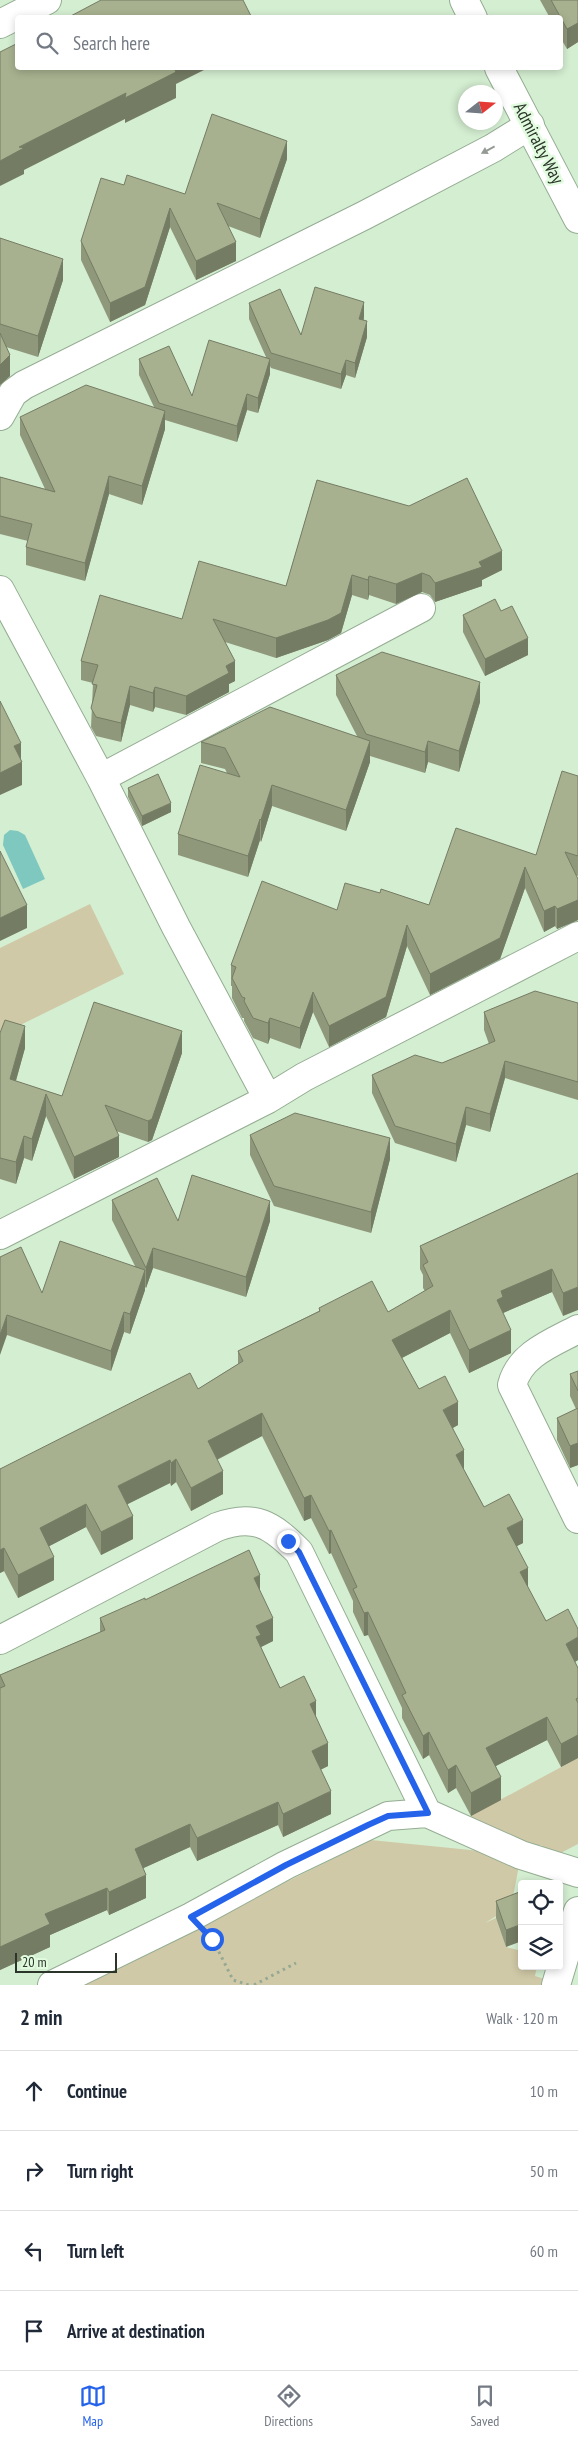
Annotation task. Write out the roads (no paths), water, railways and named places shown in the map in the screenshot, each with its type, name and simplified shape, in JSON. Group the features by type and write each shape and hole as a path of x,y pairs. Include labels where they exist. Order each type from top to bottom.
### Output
{"street":[{"path":"18,15 47,0"},
{"path":"464,0 472,15"},
{"path":"0,24 15,16"},
{"name":"Admiralty Way","path":"501,70 578,219"},
{"path":"0,416 13,394 24,385 365,215 493,148 530,125"},
{"path":"4,606 101,778 176,927 268,1099"},
{"path":"101,778 420,608"},
{"path":"0,1236 268,1099 304,1078 578,936"},
{"path":"578,1329 526,1359 515,1372 512,1385 578,1519"},
{"path":"0,1640 216,1528 246,1520 263,1523 274,1528 299,1552 428,1813"},
{"path":"52,1985 191,1917 286,1865 388,1816 428,1813 521,1855 578,1873"},
{"path":"556,1985 578,1911"}],"water":[{"path":"10,830 18,831 25,835 45,879 23,889 3,845 4,835"}]}
